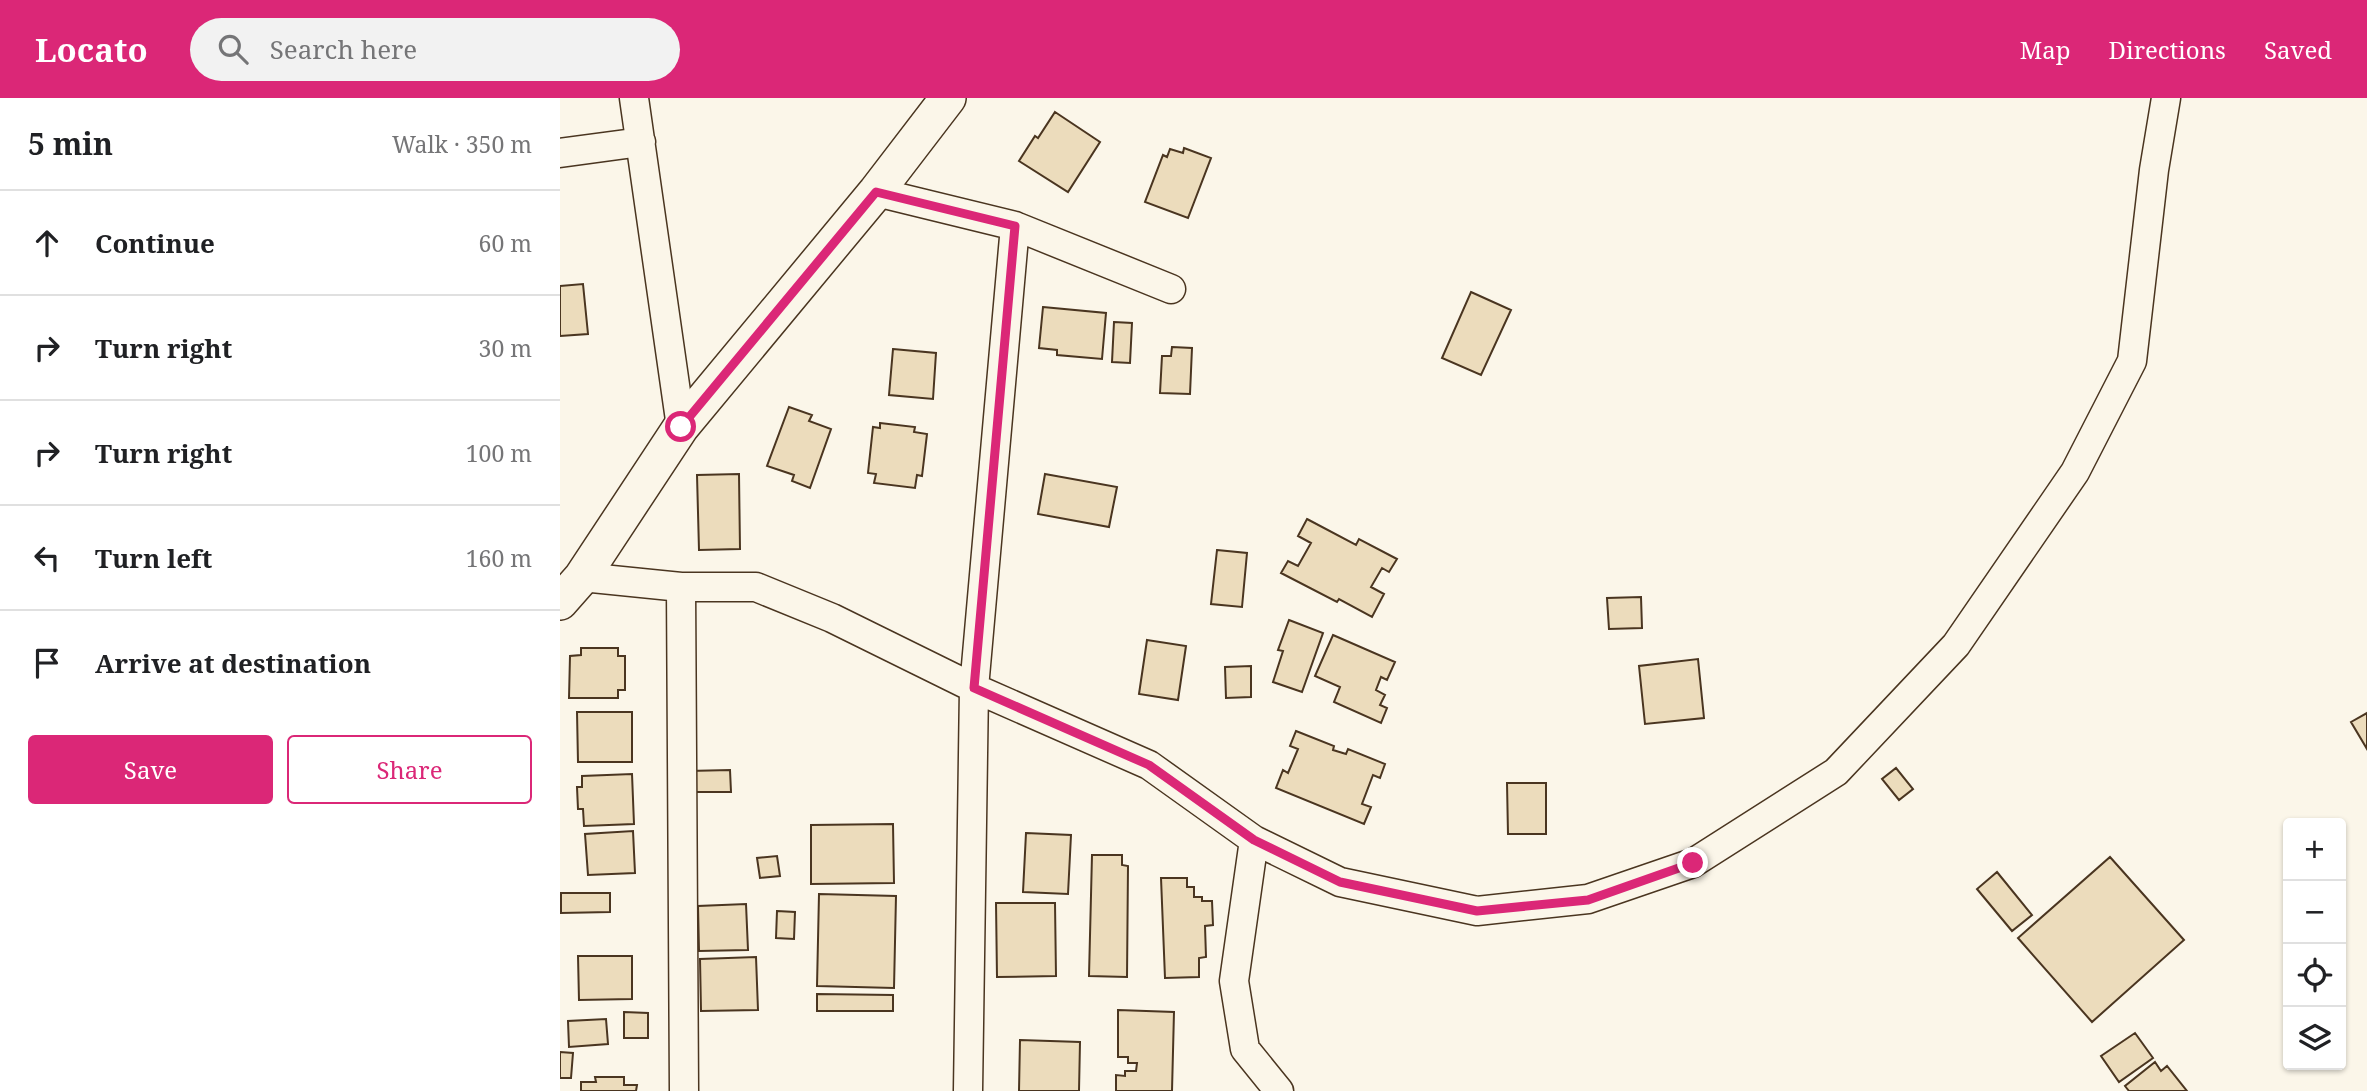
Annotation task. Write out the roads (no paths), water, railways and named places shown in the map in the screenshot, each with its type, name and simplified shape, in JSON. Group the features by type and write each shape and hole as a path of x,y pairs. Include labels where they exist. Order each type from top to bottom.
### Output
{"street":[{"path":"634,98 681,427"},
{"path":"571,589 681,427 876,192 948,98"},
{"path":"571,589 756,587 832,618 974,688 1149,765 1254,840 1340,882 1477,911 1588,900 1693,863 1836,772 1956,646 2076,472 2132,361 2154,170 2166,98"},
{"path":"560,153 641,142"},
{"path":"876,192 1015,226 1171,289"},
{"path":"968,1091 974,688 1015,226"},
{"path":"681,587 684,1091"},
{"path":"1254,840 1234,981 1245,1048 1279,1091"}]}
